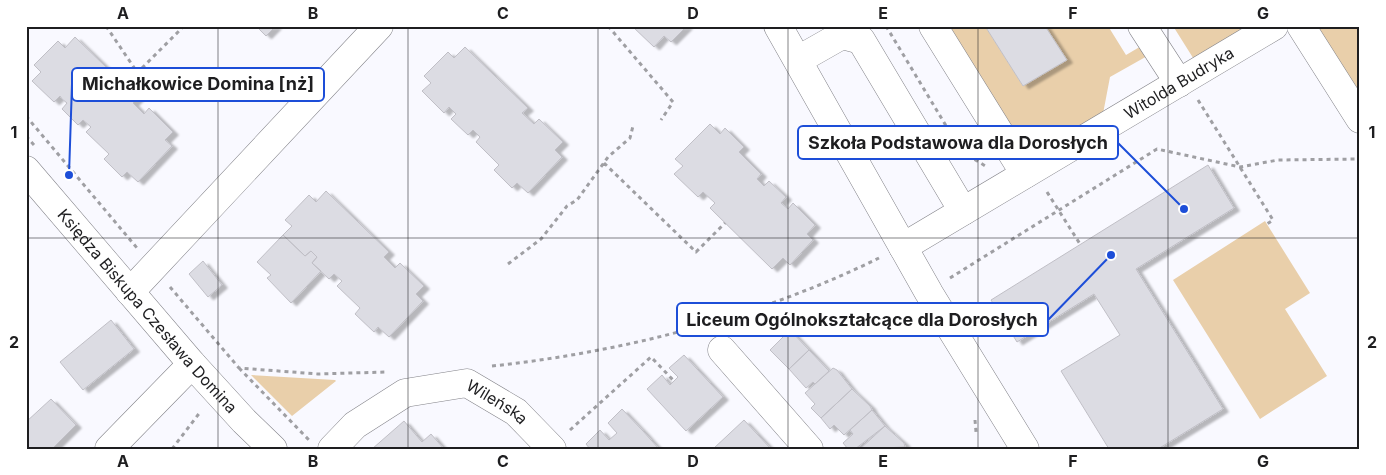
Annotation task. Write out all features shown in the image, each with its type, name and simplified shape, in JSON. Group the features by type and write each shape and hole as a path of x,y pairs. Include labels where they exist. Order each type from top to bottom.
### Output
{"street":[{"path":"130,292 379,26"},
{"path":"778,26 798,60 892,252 929,293 1025,449"},
{"path":"933,26 1035,182"},
{"path":"1142,26 1188,90"},
{"name":"Witolda Budryka","path":"892,252 963,211 1035,182 1188,90 1274,26"},
{"path":"1301,26 1360,119"},
{"path":"798,60 842,35 861,40 963,211"},
{"name":"Księdza Biskupa Czesława Domina","path":"27,172 192,364 273,449"},
{"path":"722,350 809,449"},
{"path":"109,449 192,364"},
{"name":"Wileńska","path":"322,446 405,393 467,382 516,412 551,448"}],"path":[{"path":"106,26 137,72"},
{"path":"125,85 184,26"},
{"path":"608,26 673,102 661,120"},
{"path":"886,26 962,154 988,167"},
{"path":"1188,90 1274,220 1267,224"},
{"path":"26,116 239,368 322,446"},
{"path":"508,264 541,239 567,206 577,200 608,157 630,138 633,126"},
{"path":"949,278 1158,148 1240,167 1278,160 1360,159"},
{"path":"604,164 696,252 725,223"},
{"path":"1035,182 1059,210 1080,244"},
{"path":"487,367 547,360 621,346 708,323 846,275 892,252"},
{"path":"551,448 651,357 674,381"},
{"path":"239,368 318,374 391,372"},
{"path":"172,449 216,390"}],"shaded area":[{"path":"945,26 985,26 1023,86 1066,60 1045,26 1108,26 1126,55 1143,45 1149,55 1110,77 1102,119 1030,159"},
{"path":"1173,26 1252,26 1195,61"},
{"path":"1316,26 1360,26 1360,102"},
{"path":"1265,221 1310,293 1285,309 1327,376 1260,419 1173,280"},
{"path":"251,375 335,380 336,381 292,416"}],"building":[{"path":"256,26 276,26 266,36"},
{"path":"632,26 687,26 671,42 664,36 654,47"},
{"path":"985,26 1045,26 1067,60 1023,86"},
{"path":"75,37 138,98 133,103 144,114 149,108 173,132 165,140 172,146 138,182 127,172 122,177 104,159 109,154 86,132 91,127 83,120 78,125 62,109 67,103 60,96 54,102 32,81 41,72 34,65 58,41 65,48"},
{"path":"465,47 528,108 522,113 534,124 539,119 563,142 555,150 562,157 528,193 517,183 512,188 494,170 499,165 476,142 480,137 473,130 468,135 451,119 456,114 449,107 444,113 422,91 431,83 424,76 448,52 454,58"},
{"path":"710,124 720,134 725,128 744,147 739,152 761,174 757,179 764,186 769,181 786,197 781,203 788,209 793,203 815,225 807,234 813,240 790,265 783,258 772,269 710,208 715,203 703,192 698,197 674,174 683,166 675,159"},
{"path":"1208,165 1234,208 1136,269 1223,409 1158,449 1109,449 1061,371 1120,335 1094,294 1017,342 991,300"},
{"path":"326,191 389,252 384,257 395,268 400,263 424,286 416,294 423,301 389,337 378,327 374,332 355,314 360,308 337,286 342,281 334,274 329,279 312,263 317,257 311,251 305,256 283,235 292,226 285,220 309,195 316,202"},
{"path":"283,235 305,256 311,251 317,257 312,263 321,271 291,303 267,278 271,275 257,262"},
{"path":"203,261 222,285 208,297 189,274"},
{"path":"111,320 134,349 83,390 60,362"},
{"path":"790,330 809,350 789,369 770,350"},
{"path":"809,350 829,371 815,384 813,382 806,388 789,369"},
{"path":"684,355 723,397 686,431 647,389 662,375 670,385 678,377 669,368"},
{"path":"833,368 837,370 852,389 821,418 811,408 815,404 805,393"},
{"path":"852,389 872,410 844,435 834,425 830,429 821,418"},
{"path":"51,399 76,425 52,449 26,449 26,422"},
{"path":"622,409 659,449 590,449 586,444 600,430 609,440 617,433 608,423"},
{"path":"872,410 885,426 855,449 848,449 843,443 853,434 850,430"},
{"path":"744,420 771,449 713,449"},
{"path":"404,421 422,442 431,434 444,449 372,449"},
{"path":"885,426 904,443 905,447 860,449"}],"place":[{"name":"Michałkowice Domina [nż]","path":"69,175"},
{"name":"Szkoła Podstawowa dla Dorosłych","path":"1184,209"},
{"name":"Liceum Ogólnokształcące dla Dorosłych","path":"1111,255"}]}
